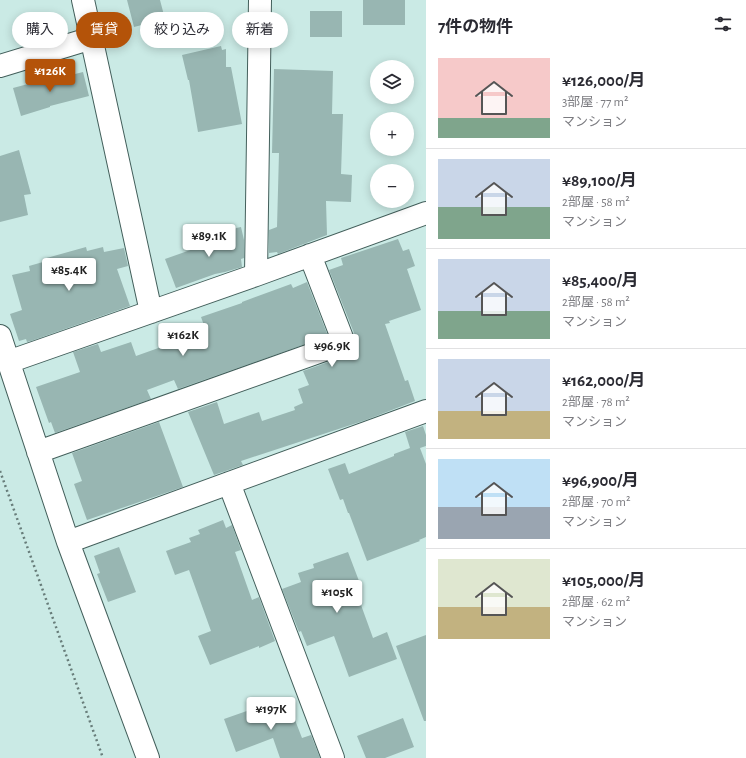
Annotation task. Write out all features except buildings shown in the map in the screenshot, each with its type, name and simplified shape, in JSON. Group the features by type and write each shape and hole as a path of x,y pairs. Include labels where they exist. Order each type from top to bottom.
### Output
{"street":[{"path":"84,0 87,12"},
{"path":"256,275 260,0"},
{"path":"0,66 76,43"},
{"path":"94,48 151,312"},
{"path":"8,362 256,275 426,212"},
{"path":"38,452 344,343 310,255"},
{"path":"0,336 68,542 148,758"},
{"path":"68,542 426,411"},
{"path":"229,483 333,758"}],"path":[{"path":"0,471 103,758"}]}
